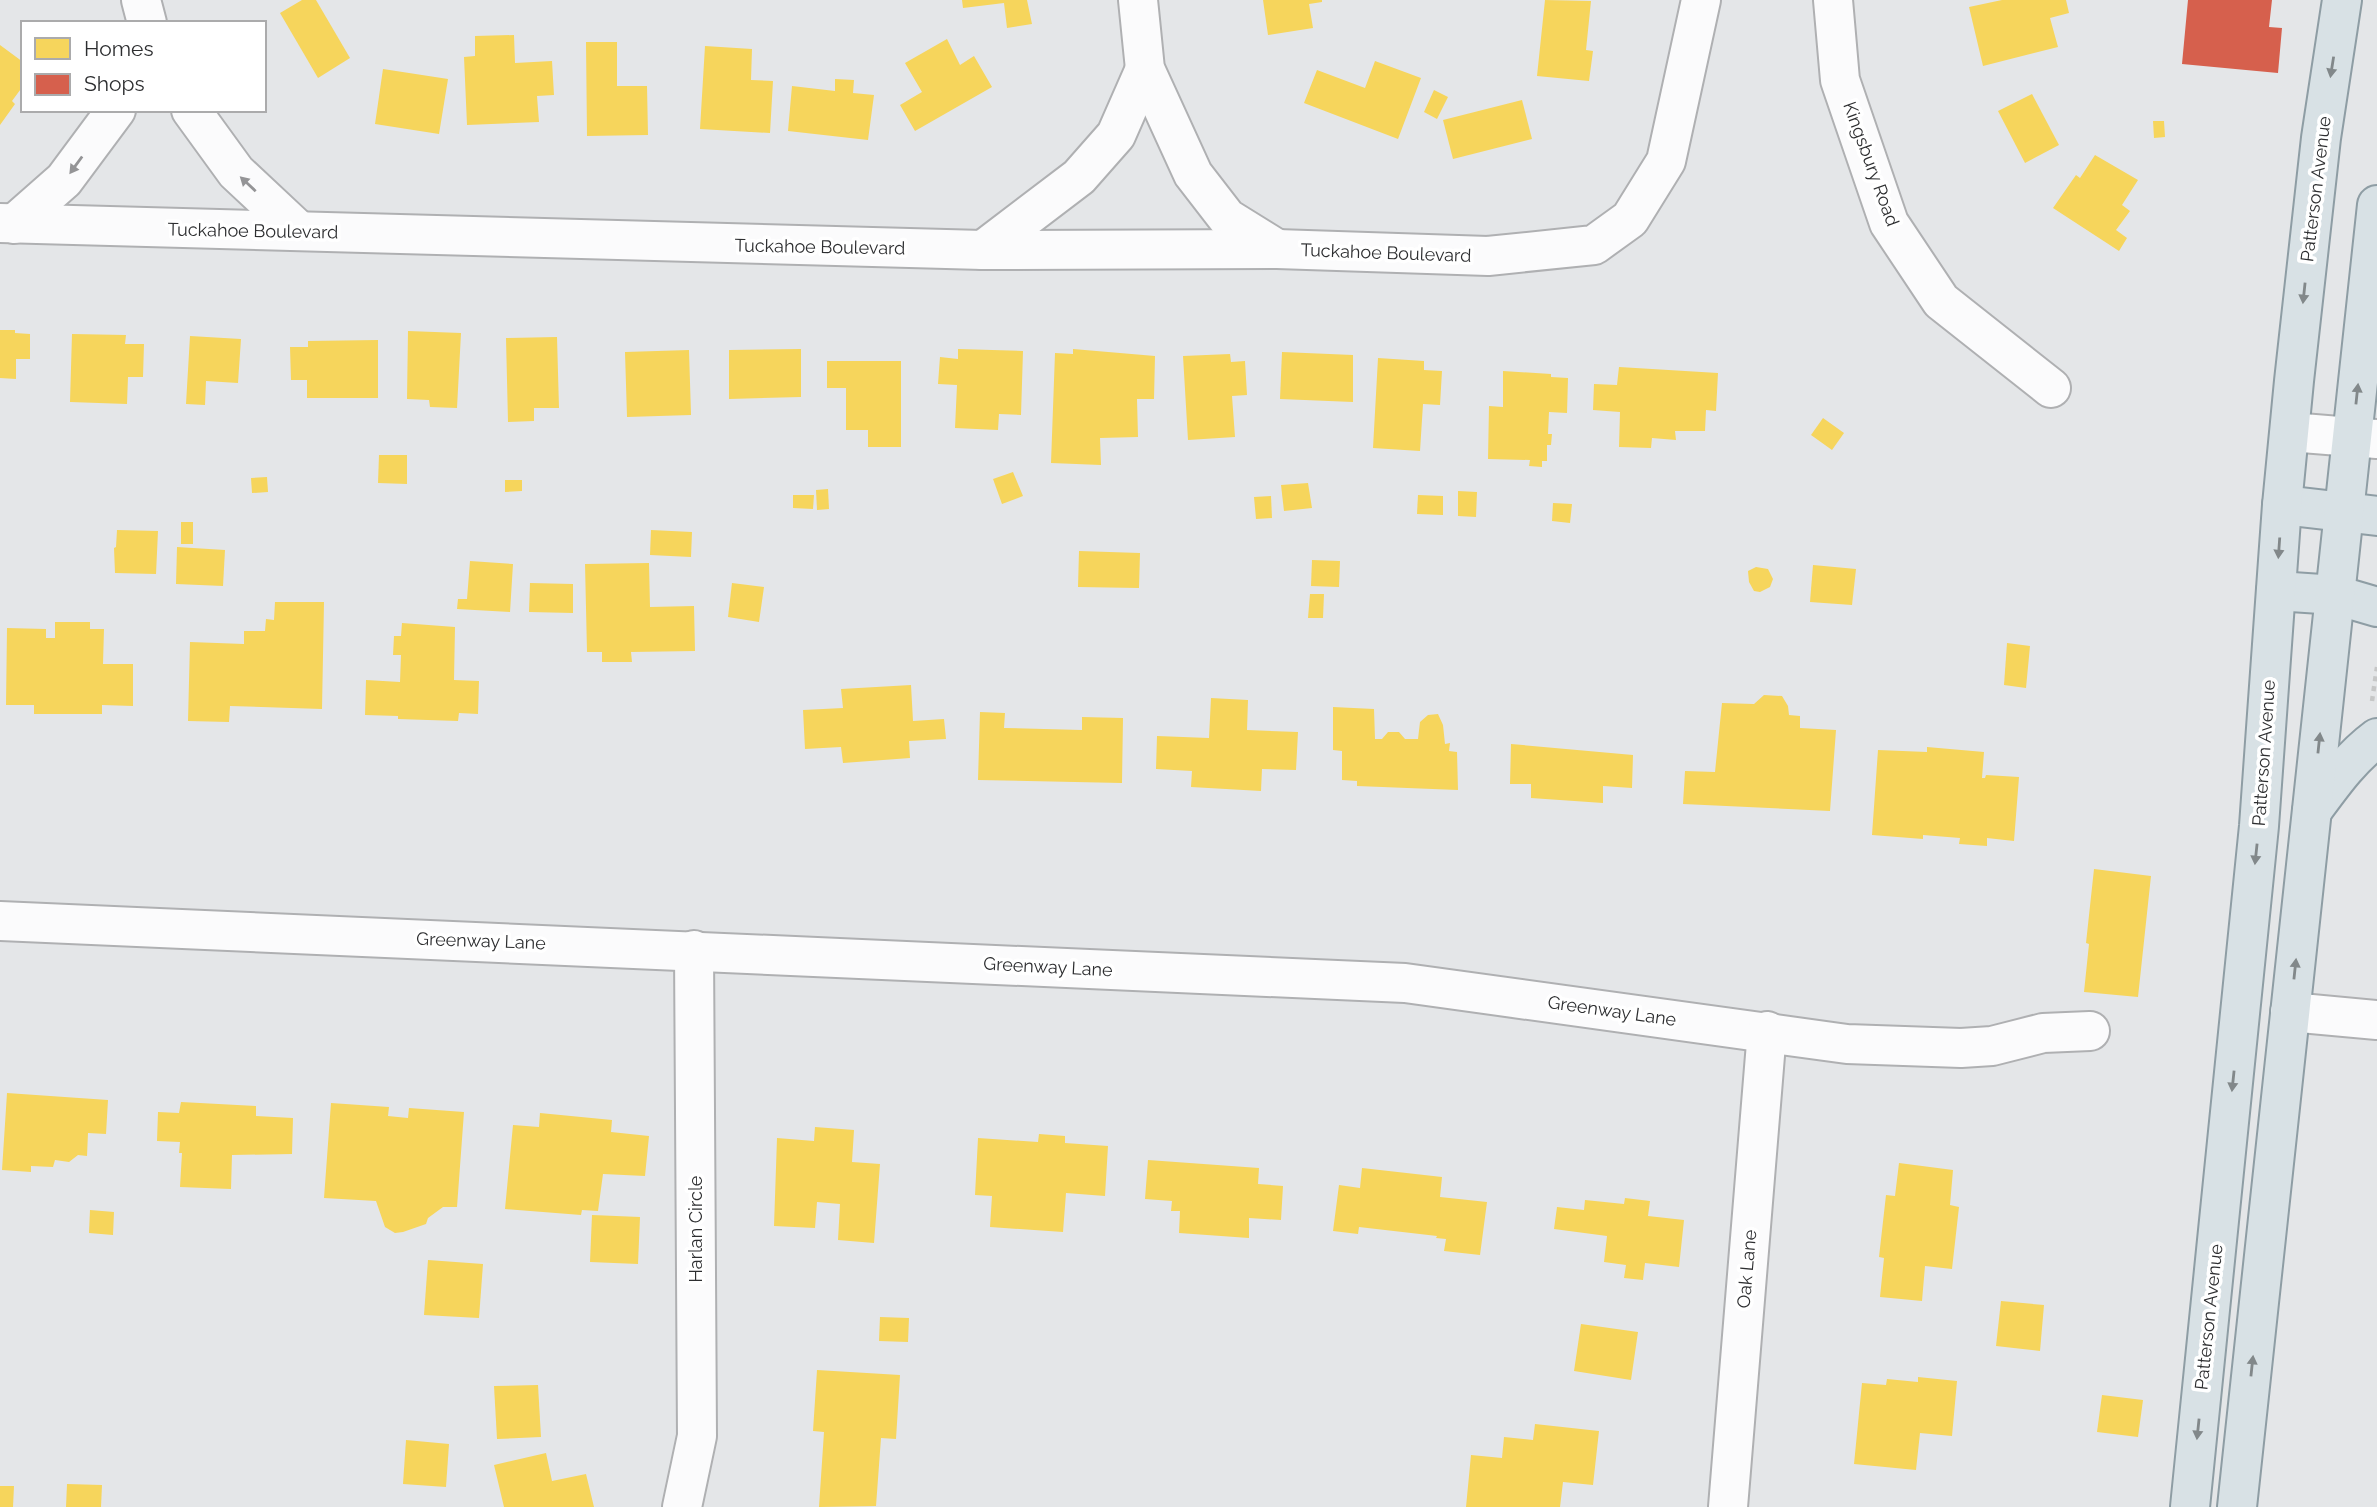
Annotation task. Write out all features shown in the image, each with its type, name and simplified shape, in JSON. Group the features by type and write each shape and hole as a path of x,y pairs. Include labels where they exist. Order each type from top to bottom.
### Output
{"main road":[{"name":"Patterson Avenue","path":"2190,1507 2259,827 2282,505 2321,138 2342,0"},
{"path":"2237,1507 2336,595 2361,513 2377,205"},
{"path":"2282,505 2361,513"},
{"path":"2276,591 2336,595 2377,607"},
{"path":"2312,811 2362,749 2374,725"}],"street":[{"path":"141,0 146,21"},
{"path":"1138,0 1145,69 1193,174 1227,218 1277,249"},
{"name":"Tuckahoe Boulevard","path":"7,224 983,250 1277,249 1488,256 1594,245 1630,219 1666,161 1701,0"},
{"name":"Kingsbury Road","path":"1833,0 1840,80 1889,223 1941,301 2051,388"},
{"path":"983,250 1079,177 1116,135 1145,69"},
{"path":"7,224 64,180 115,112"},
{"path":"192,112 236,172 298,230"},
{"path":"2290,432 2365,438"},
{"name":"Greenway Lane","path":"0,920 1405,983 1847,1044 1961,1048 1992,1046 2043,1033 2090,1031"},
{"name":"Harlan Circle","path":"682,1507 697,1436 694,950"},
{"path":"2290,1012 2377,1020"},
{"name":"Oak Lane","path":"1728,1507 1767,1031"}],"path":[{"path":"2374,725 2377,667"}],"building: Homes":[{"path":"302,0 316,0 350,58 318,78 280,13"},
{"path":"962,0 1027,0 1032,24 1007,28 1004,3 963,8"},
{"path":"1263,0 1322,2 1309,4 1313,28 1268,35"},
{"path":"1545,0 1591,1 1586,50 1593,51 1589,81 1537,76"},
{"path":"2002,0 2066,0 2069,13 2050,18 2058,47 1983,66 1969,7"},
{"path":"514,35 515,63 552,61 554,95 537,96 539,122 467,125 464,57 475,56 475,36"},
{"path":"947,39 960,65 974,56 992,87 915,131 900,105 922,92 905,63"},
{"path":"586,42 617,42 617,86 647,86 648,135 587,136"},
{"path":"0,45 21,61 21,89 12,101 15,104 0,125"},
{"path":"705,46 752,49 751,80 773,81 770,133 700,129"},
{"path":"1375,61 1421,78 1398,139 1304,103 1317,70 1365,88"},
{"path":"383,69 448,79 439,134 375,124"},
{"path":"835,79 854,80 853,93 874,95 868,140 788,131 792,86 835,91"},
{"path":"1434,90 1448,97 1437,119 1424,112"},
{"path":"2032,94 2059,145 2025,163 1998,111"},
{"path":"1522,100 1532,139 1453,159 1443,120"},
{"path":"2153,121 2164,121 2165,137 2154,138"},
{"path":"2095,155 2138,180 2122,205 2130,211 2116,230 2127,238 2119,251 2053,208 2076,175 2080,178"},
{"path":"0,330 30,334 30,359 16,359 16,379 0,378"},
{"path":"408,331 461,333 457,408 430,407 429,400 407,399"},
{"path":"72,334 126,335 125,344 144,344 143,377 128,377 127,404 70,402"},
{"path":"190,336 241,339 238,383 206,381 205,405 186,404"},
{"path":"557,337 559,408 534,408 534,421 508,422 506,338"},
{"path":"378,340 378,398 307,398 307,380 291,380 290,347 308,347 308,341"},
{"path":"801,349 801,397 729,399 729,350"},
{"path":"958,349 1023,351 1021,415 999,414 998,430 955,428 957,385 938,384 940,357 958,359"},
{"path":"1073,349 1155,356 1154,399 1137,399 1138,437 1100,438 1101,465 1051,463 1055,353 1073,354"},
{"path":"689,350 691,415 627,417 625,352"},
{"path":"1282,352 1353,355 1353,402 1280,399"},
{"path":"1230,354 1231,362 1245,361 1247,395 1232,396 1235,437 1188,440 1183,356"},
{"path":"1378,358 1424,361 1424,370 1442,371 1440,405 1423,404 1420,451 1373,448"},
{"path":"827,361 901,361 901,447 868,447 868,430 846,430 846,388 827,388"},
{"path":"1619,367 1718,373 1716,411 1706,410 1705,431 1675,431 1676,440 1652,438 1651,448 1619,447 1620,412 1593,410 1594,384 1617,385"},
{"path":"1503,371 1551,374 1551,377 1568,378 1567,413 1549,412 1548,434 1552,434 1551,445 1547,445 1547,461 1542,461 1542,467 1529,466 1530,460 1488,459 1489,406 1503,407"},
{"path":"1823,418 1844,433 1832,450 1811,435"},
{"path":"379,455 407,455 407,484 378,483"},
{"path":"1013,472 1023,496 1002,504 993,479"},
{"path":"267,477 268,492 252,493 251,478"},
{"path":"505,480 522,480 522,491 505,492"},
{"path":"1308,483 1312,508 1284,511 1281,485"},
{"path":"828,489 829,509 817,510 816,490"},
{"path":"1458,491 1477,492 1476,517 1458,516"},
{"path":"793,495 814,495 813,509 793,508"},
{"path":"1418,495 1443,496 1443,515 1417,514"},
{"path":"1271,496 1272,518 1256,519 1254,497"},
{"path":"1553,503 1572,504 1570,523 1552,521"},
{"path":"181,522 193,522 193,544 181,544"},
{"path":"117,530 158,531 156,574 115,573 114,548"},
{"path":"651,530 692,532 691,557 650,555"},
{"path":"177,547 225,550 223,586 176,584"},
{"path":"1079,551 1140,553 1139,588 1078,587"},
{"path":"1312,560 1340,561 1339,587 1311,586"},
{"path":"470,561 513,564 510,612 457,609 458,599 467,599"},
{"path":"649,563 650,607 694,606 695,651 631,652 632,662 602,662 602,652 587,652 585,564"},
{"path":"1813,565 1856,569 1852,605 1810,602"},
{"path":"1756,567 1768,569 1773,579 1770,587 1760,592 1754,591 1749,582 1748,571"},
{"path":"530,583 573,584 573,613 529,612"},
{"path":"732,583 764,587 759,622 728,617"},
{"path":"1310,594 1324,594 1323,618 1308,618"},
{"path":"275,602 324,602 322,709 230,706 229,722 188,721 190,642 244,644 244,631 265,631 266,619 274,620"},
{"path":"55,622 90,622 90,629 104,629 103,664 133,664 133,706 102,705 102,714 34,714 34,705 6,705 7,628 46,629 46,638 55,638"},
{"path":"402,623 455,627 454,680 479,681 478,714 459,713 458,721 365,715 366,680 400,682 401,655 393,655 394,636 401,636"},
{"path":"2007,643 2030,646 2026,688 2004,685"},
{"path":"911,685 913,721 944,719 946,739 909,741 910,758 843,763 841,747 805,749 803,710 843,708 841,689"},
{"path":"1764,695 1782,696 1788,706 1789,715 1800,716 1800,728 1836,730 1830,811 1683,804 1685,771 1715,772 1722,703 1754,704"},
{"path":"1211,698 1248,700 1247,730 1298,732 1296,770 1262,769 1261,791 1191,787 1192,771 1156,769 1157,736 1209,738"},
{"path":"1333,707 1374,709 1375,739 1382,739 1388,732 1399,732 1405,739 1418,739 1420,722 1428,715 1438,714 1443,725 1445,744 1450,743 1449,751 1457,752 1458,790 1357,786 1357,781 1342,780 1342,751 1333,750"},
{"path":"980,712 1005,713 1004,728 1082,730 1082,717 1123,718 1122,783 978,780"},
{"path":"1511,744 1633,755 1632,788 1603,786 1603,803 1531,798 1531,784 1510,784"},
{"path":"1927,747 1984,752 1982,778 1986,775 2019,777 2014,841 1987,838 1987,846 1959,844 1960,838 1923,835 1923,839 1872,835 1878,750 1927,752"},
{"path":"2094,869 2151,876 2138,997 2084,992"},
{"path":"7,1093 108,1100 106,1134 88,1133 87,1156 78,1155 69,1162 55,1160 53,1167 31,1166 31,1172 2,1170"},
{"path":"181,1102 256,1106 256,1116 293,1118 292,1154 232,1155 231,1189 180,1187 180,1142 157,1141 158,1112 179,1113"},
{"path":"331,1103 389,1107 388,1116 408,1118 409,1108 464,1112 457,1207 443,1207 428,1218 426,1224 395,1233 385,1227 376,1201 324,1198"},
{"path":"540,1113 612,1120 611,1132 649,1136 645,1176 603,1174 598,1211 582,1210 581,1215 505,1209 513,1125 539,1127"},
{"path":"815,1127 854,1130 852,1162 880,1164 874,1243 838,1240 840,1204 817,1202 815,1228 774,1226 777,1138 814,1141"},
{"path":"1039,1134 1065,1136 1065,1143 1108,1146 1105,1196 1066,1193 1063,1232 990,1227 992,1196 975,1195 978,1138 1038,1142"},
{"path":"1148,1160 1259,1168 1258,1184 1283,1186 1281,1220 1249,1218 1249,1238 1179,1233 1180,1211 1171,1211 1172,1201 1145,1199"},
{"path":"1899,1163 1953,1170 1950,1205 1959,1207 1952,1269 1925,1266 1922,1301 1880,1297 1884,1258 1879,1257 1886,1195 1895,1196"},
{"path":"1362,1168 1442,1177 1440,1197 1487,1202 1480,1255 1444,1251 1446,1239 1436,1238 1437,1236 1359,1227 1358,1234 1333,1231 1339,1185 1360,1188"},
{"path":"1625,1198 1650,1201 1648,1216 1684,1220 1679,1267 1645,1263 1643,1280 1624,1278 1626,1265 1604,1262 1607,1236 1554,1229 1557,1207 1584,1210 1585,1200 1624,1204"},
{"path":"90,1210 114,1212 113,1235 89,1233"},
{"path":"592,1215 640,1217 638,1264 590,1262"},
{"path":"428,1260 483,1264 479,1318 424,1315"},
{"path":"2001,1301 2044,1305 2040,1351 1996,1346"},
{"path":"880,1317 909,1318 908,1342 879,1341"},
{"path":"1581,1324 1638,1332 1631,1380 1574,1371"},
{"path":"817,1370 900,1375 896,1439 881,1438 876,1506 819,1507 824,1432 813,1431"},
{"path":"1918,1377 1957,1381 1952,1436 1920,1433 1916,1470 1854,1464 1862,1383 1886,1385 1887,1379 1918,1382"},
{"path":"538,1385 541,1437 497,1439 494,1386"},
{"path":"2102,1395 2143,1400 2138,1437 2097,1432"},
{"path":"1535,1424 1599,1431 1593,1485 1563,1482 1560,1507 1466,1507 1471,1455 1502,1458 1504,1437 1533,1440"},
{"path":"406,1440 449,1444 446,1487 403,1484"},
{"path":"546,1453 552,1481 586,1474 594,1507 504,1507 494,1465"},
{"path":"67,1484 102,1485 101,1507 66,1507"},
{"path":"0,1486 14,1486 13,1507 0,1507"}],"building: Shops":[{"path":"2188,0 2272,0 2269,27 2282,28 2278,73 2182,64"}]}
